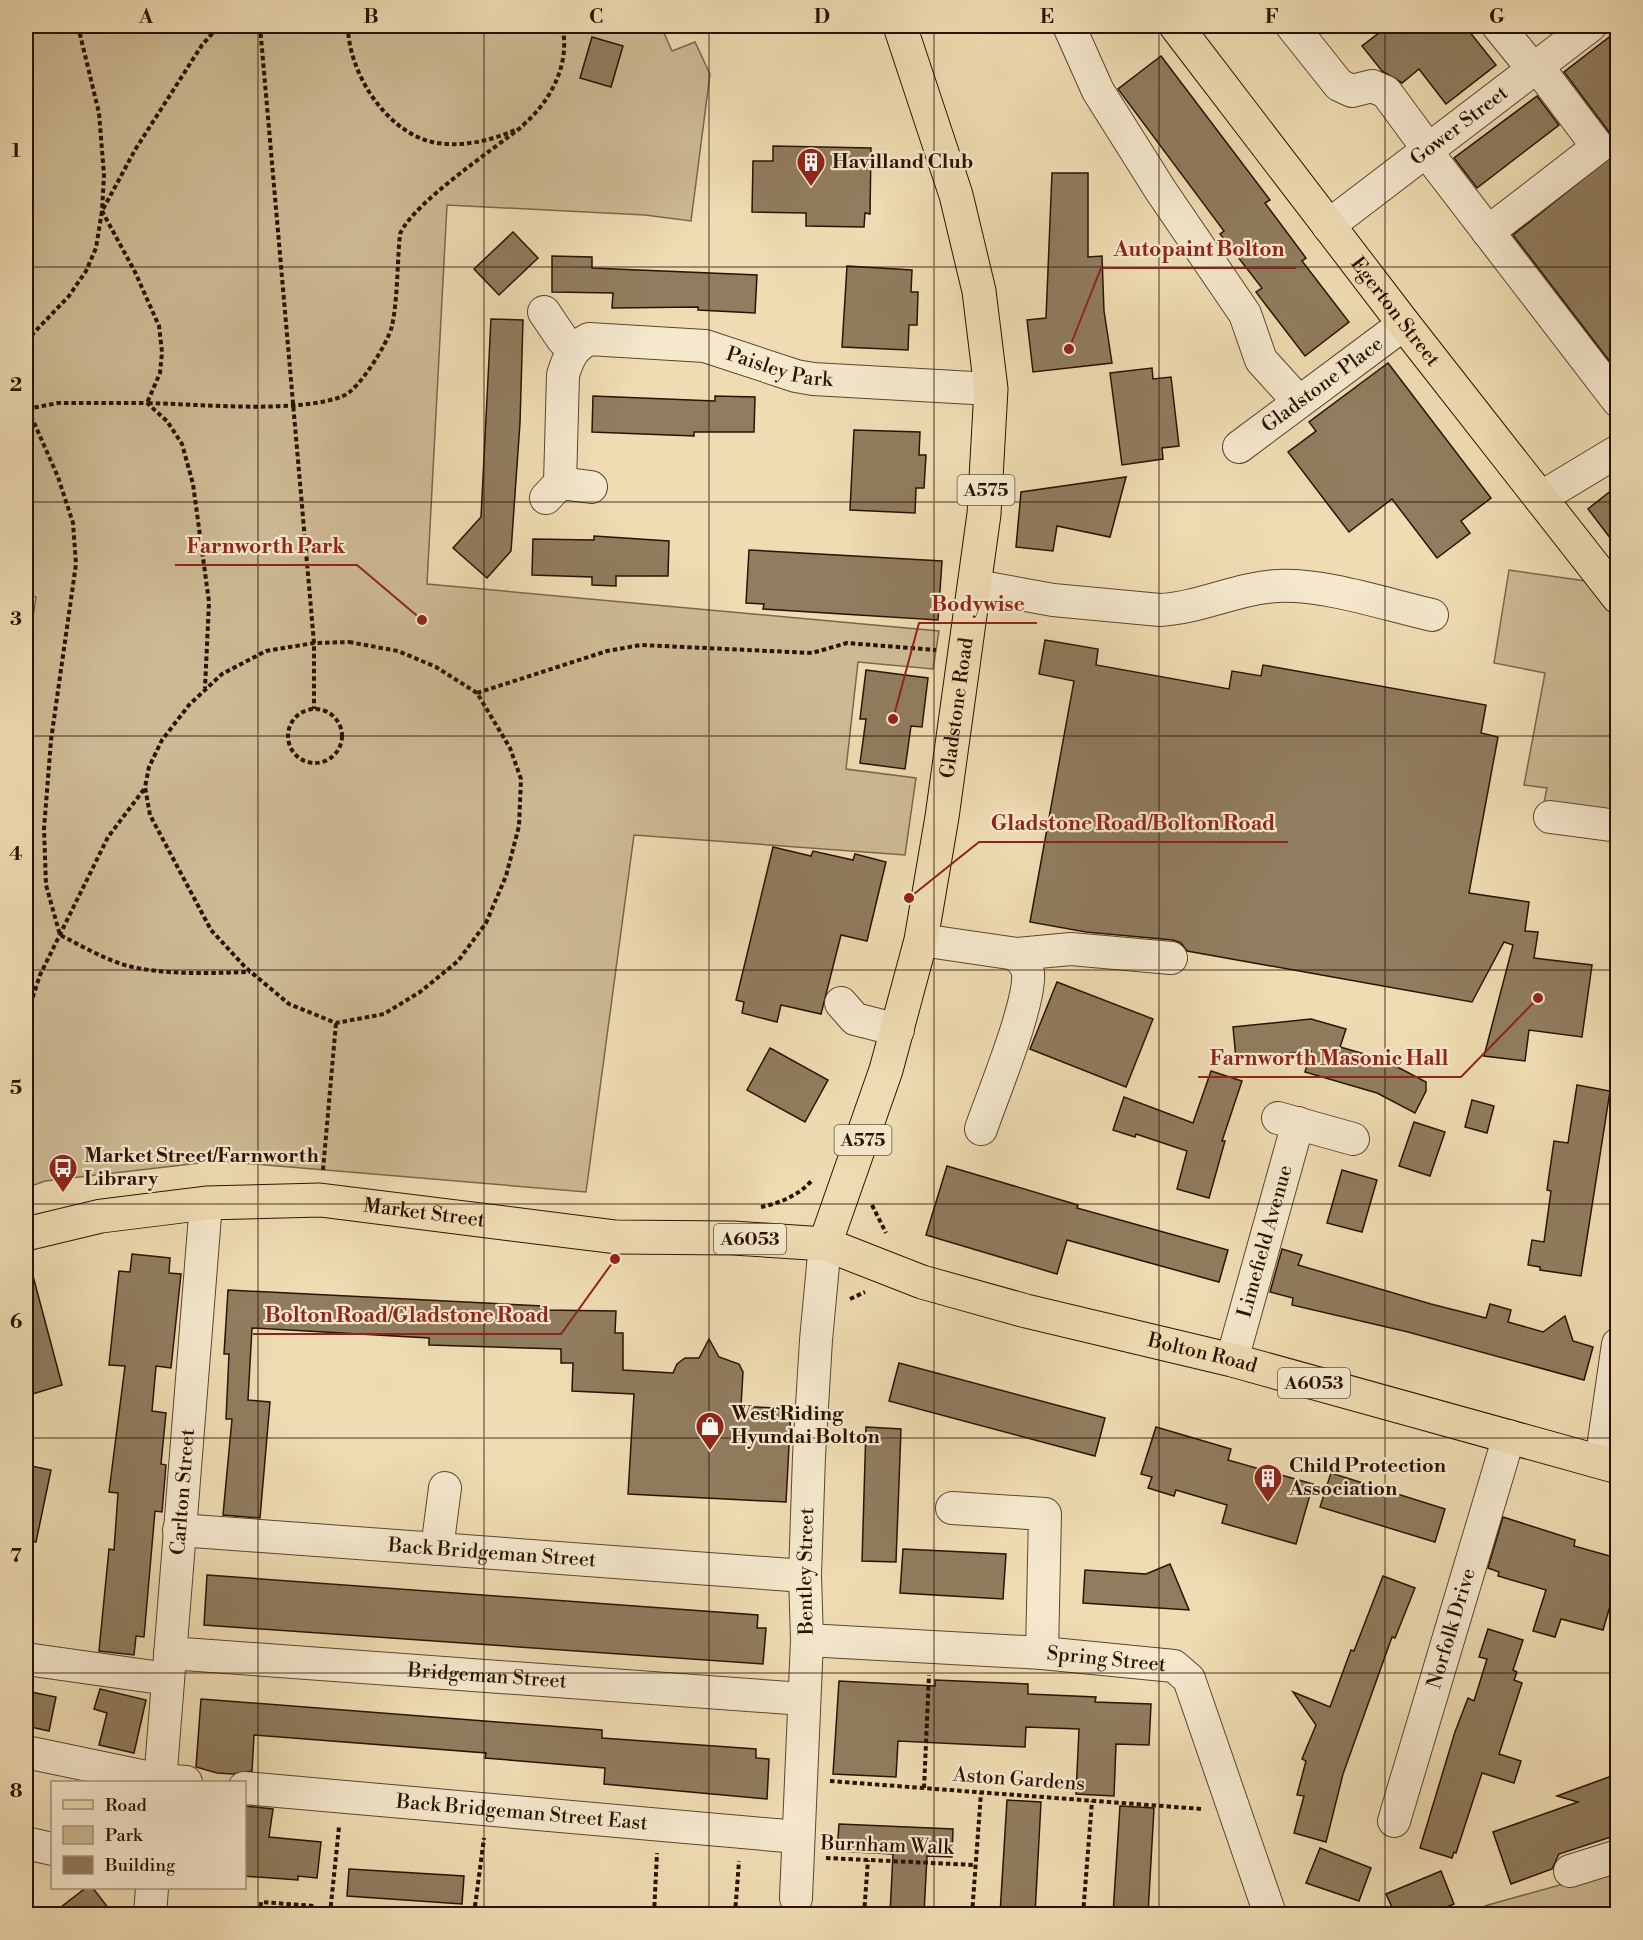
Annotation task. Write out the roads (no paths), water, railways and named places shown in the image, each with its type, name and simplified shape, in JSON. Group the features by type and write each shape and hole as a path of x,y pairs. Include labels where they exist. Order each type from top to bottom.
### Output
{"main road":[{"name":"Gladstone Road","path":"825,1244 884,1079 921,940 967,652 984,514 991,389 979,291 956,195 900,26"},
{"name":"Egerton Street","path":"1176,26 1328,226 1617,597"},
{"name":"Market Street","path":"26,1234 101,1216 206,1203 320,1200 616,1237 733,1238 825,1244"},
{"name":"Bolton Road","path":"825,1244 922,1281 1026,1311 1232,1360 1609,1465"}],"street":[{"path":"1069,26 1098,91 1161,191 1245,314 1262,360 1299,402"},
{"path":"1292,26 1339,85 1352,91 1372,86 1386,92 1488,232 1617,401"},
{"path":"1488,232 1598,147 1498,26"},
{"name":"Gower Street","path":"1328,226 1590,26"},
{"path":"543,312 563,340 574,350 563,375 553,491 591,487"},
{"name":"Gladstone Place","path":"1239,447 1404,324"},
{"name":"Paisley Park","path":"574,350 578,344 589,339 602,338 705,346 813,379 991,389"},
{"path":"1540,498 1617,451"},
{"path":"976,586 1053,600 1160,610 1178,609 1252,589 1303,586 1432,615"},
{"path":"1550,817 1617,825"},
{"path":"921,940 1016,954 1071,949 1171,958"},
{"path":"981,1129 1024,1003 1028,974 1026,965 1016,954"},
{"path":"841,1003 855,1019 898,1030"},
{"name":"Limefield Avenue","path":"1232,1360 1287,1120 1353,1139"},
{"name":"Carlton Street","path":"169,1781 169,1666 206,1203"},
{"name":"Bentley Street","path":"796,1898 807,1640 805,1576 815,1351 825,1244"},
{"path":"1609,1465 1617,1344"},
{"name":"Norfolk Drive","path":"1394,1821 1509,1436"},
{"path":"437,1549 445,1488"},
{"path":"952,1508 1045,1514 1042,1653"},
{"name":"Back Bridgeman Street","path":"180,1530 805,1576"},
{"name":"Spring Street","path":"807,1640 1042,1653 1173,1666 1189,1679 1270,1914"},
{"name":"Bridgeman Street","path":"26,1659 803,1699"},
{"path":"26,1752 164,1781"},
{"name":"Back Bridgeman Street East","path":"246,1788 741,1832 798,1847"},
{"path":"26,1843 51,1849"},
{"path":"1570,1872 1617,1856"},
{"path":"150,1914 152,1889"}],"place":[{"name":"Havilland Club","path":"811,188"},
{"name":"Autopaint Bolton","path":"1069,349"},
{"name":"Farnworth Park","path":"422,620"},
{"name":"Bodywise","path":"893,719"},
{"name":"Gladstone Road/Bolton Road","path":"909,898"},
{"name":"Farnworth Masonic Hall","path":"1538,998"},
{"name":"Market Street/Farnworth Library","path":"63,1194"},
{"name":"Bolton Road/Gladstone Road","path":"615,1259"},
{"name":"West Riding Hyundai Bolton","path":"710,1452"},
{"name":"Child Protection Association","path":"1268,1504"}]}
